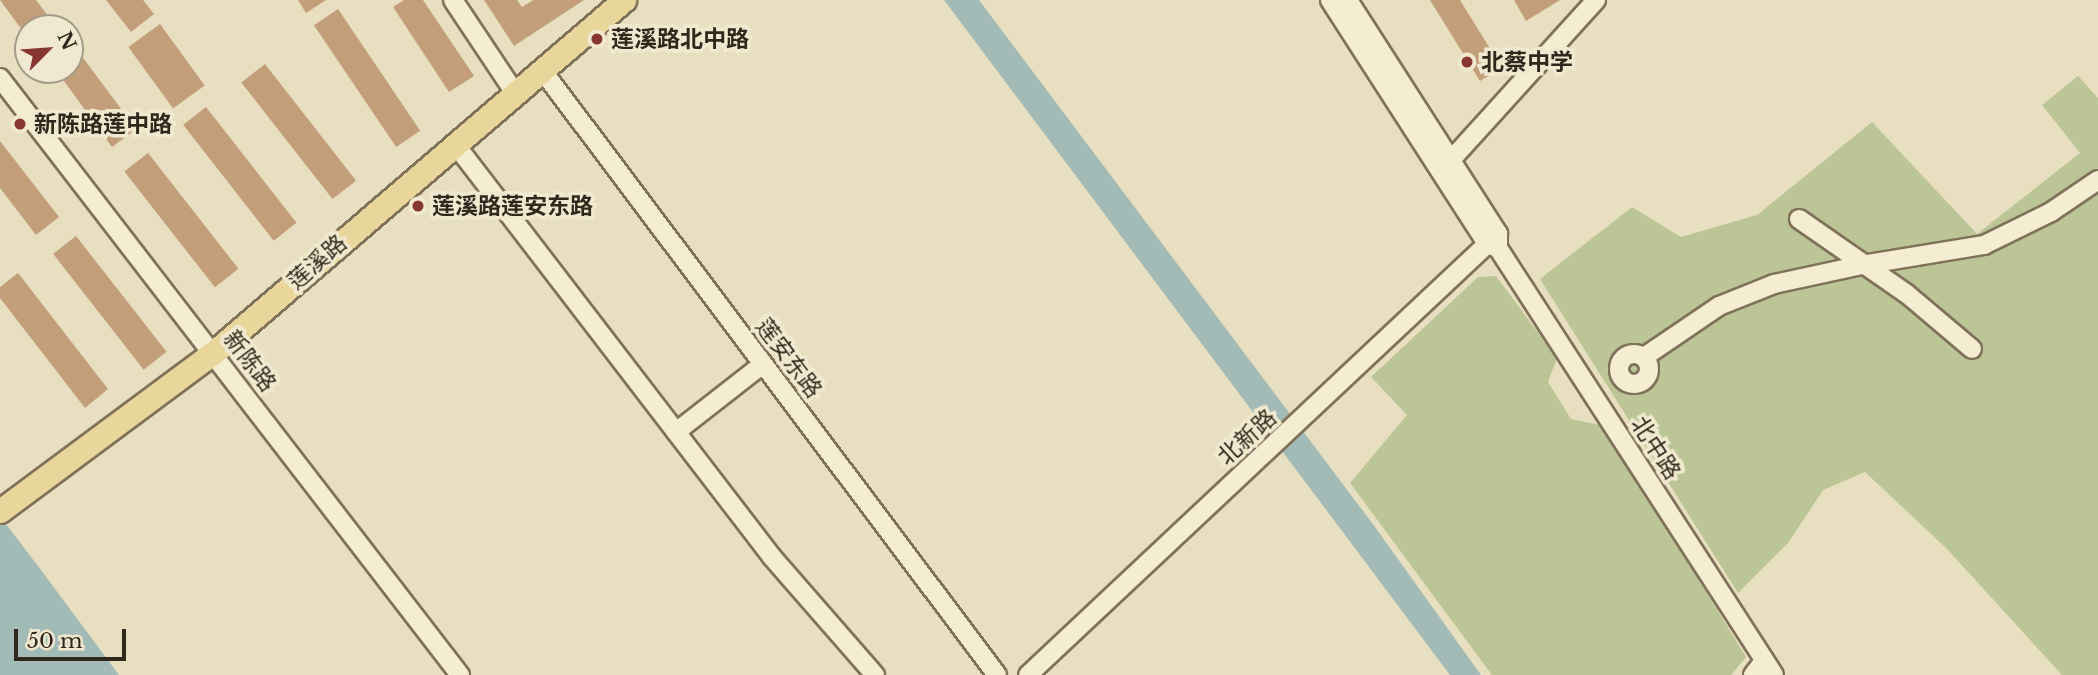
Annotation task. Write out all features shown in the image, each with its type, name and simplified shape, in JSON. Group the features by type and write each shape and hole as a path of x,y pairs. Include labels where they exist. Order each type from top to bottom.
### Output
{"main road":[{"name":"莲溪路","path":"0,511 213,353 624,0"}],"street":[{"path":"453,0 515,93"},
{"name":"北中路","path":"1330,0 1494,242 1769,668"},
{"name":"北中路","path":"1348,0 1451,160 1494,242"},
{"path":"1451,160 1596,0"},
{"name":"莲安东路","path":"542,70 997,675"},
{"name":"新陈路","path":"0,78 460,675"},
{"path":"455,144 796,586 875,675"},
{"path":"1593,395 1620,378 1629,385 1639,386 1647,377 1644,357 1719,306 1774,284 1862,265 1984,245 2051,212 2098,180"},
{"path":"1799,219 1907,294 1972,349"},
{"name":"北新路","path":"1028,675 1494,242"},
{"path":"676,432 763,364"},
{"path":"1753,675 1769,668"}],"green space":[{"path":"2078,76 2098,98 2098,675 2062,675 1947,549 1865,472 1823,490 1788,543 1738,593 1540,279 1632,207 1681,237 1757,215 1872,122 1977,234 2080,153 2042,105"},
{"path":"1496,276 1557,358 1548,382 1571,419 1605,426 1746,657 1731,675 1492,675 1350,483 1407,415 1371,377 1478,277"}],"water":[{"path":"944,0 979,0 1375,527 1481,675 1450,675"},
{"path":"0,516 41,570 119,675 0,675"}],"building":[{"path":"0,0 36,0 46,14 14,14 14,19"},
{"path":"106,0 143,0 154,14 131,32"},
{"path":"298,0 326,0 306,13"},
{"path":"404,0 423,0 474,76 449,92 393,7"},
{"path":"484,0 517,0 522,7 533,0 584,0 514,46"},
{"path":"1430,0 1460,0 1502,68 1480,81"},
{"path":"1514,0 1560,0 1526,21"},
{"path":"338,9 420,131 396,147 314,25"},
{"path":"160,24 205,85 173,108 128,47"},
{"path":"84,59 136,129 112,147 66,84 84,84"},
{"path":"265,64 356,181 332,199 241,82"},
{"path":"206,107 297,223 274,241 183,125"},
{"path":"0,141 59,217 36,235 0,188"},
{"path":"148,153 239,269 215,287 124,171"},
{"path":"76,236 167,352 144,370 53,254"},
{"path":"18,273 108,389 85,408 0,298 0,287"}],"place":[{"name":"莲溪路北中路","path":"597,39"},
{"name":"北蔡中学","path":"1467,62"},
{"name":"新陈路莲中路","path":"20,124"},
{"name":"莲溪路莲安东路","path":"418,206"}]}
